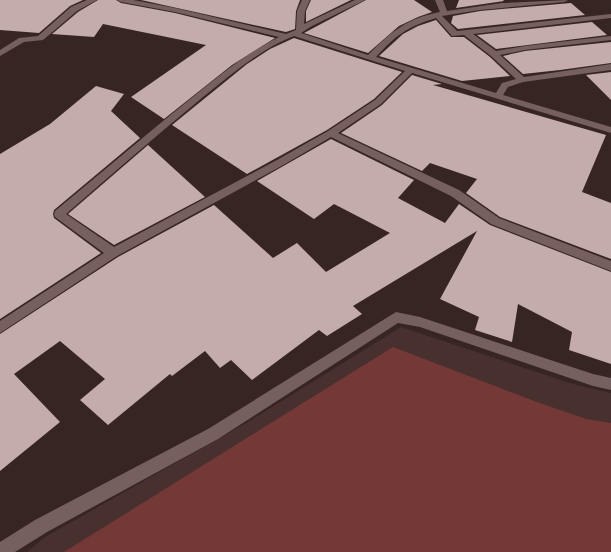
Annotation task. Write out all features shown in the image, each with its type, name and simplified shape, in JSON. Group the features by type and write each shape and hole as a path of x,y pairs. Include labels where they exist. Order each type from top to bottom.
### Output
{"street":[{"path":"0,54 22,40 40,38 74,9 93,0"},
{"path":"121,0 293,34 611,130"},
{"path":"293,34 306,0"},
{"path":"113,253 59,214 173,116 231,71 309,24 361,0"},
{"path":"439,0 441,14 455,34 611,16"},
{"path":"370,58 400,29 423,19 441,14 564,0"},
{"path":"466,33 494,54 522,80"},
{"path":"494,54 525,48 611,38"},
{"path":"498,96 505,85 522,80 611,67"},
{"path":"0,328 113,253 281,162 331,133 378,102 411,70"},
{"path":"331,133 455,193 495,221 611,266"},
{"path":"0,552 41,526 213,434 396,317 420,322 593,380 611,384"}],"shaded area":[{"path":"401,327 573,384 611,393 611,552 27,552 45,537 248,422"},
{"path":"393,347 537,402 586,419 611,423 611,552 64,552"}],"building":[{"path":"0,0 83,0 70,6 39,33 0,30"},
{"path":"98,0 116,0 121,3 175,13 275,38 232,65 164,119 131,97 206,45 103,24 94,37 52,34 78,12"},
{"path":"141,0 300,0 296,11 295,29 286,32"},
{"path":"311,0 351,0 306,22 306,11"},
{"path":"366,0 414,0 432,12 399,26 368,53 304,33"},
{"path":"459,0 503,0 504,1 456,8"},
{"path":"571,3 585,15 458,29 451,23 453,16 480,11"},
{"path":"436,20 451,37 464,37 490,57 510,76 462,81 379,56 403,34 418,26"},
{"path":"592,22 607,35 496,49 477,35"},
{"path":"294,38 402,72 374,99 327,130 247,174 172,125 247,64 270,49"},
{"path":"611,42 611,63 560,70 523,74 503,56 525,51"},
{"path":"611,72 611,100 586,75"},
{"path":"412,75 442,84 433,85 606,135 582,192 611,203 611,259 500,217 466,193 477,179 430,163 422,171 341,133 382,105"},
{"path":"96,86 124,94 111,111 140,138 54,210 53,214 54,218 101,253 0,319 0,154 50,124"},
{"path":"331,139 414,180 398,198 445,223 459,204 490,225 611,272 611,364 569,350 572,332 518,304 512,342 475,330 479,317 440,299 477,231 353,306 362,314 327,336 319,330 252,380 231,360 220,368 205,351 172,376 170,374 108,425 80,400 105,379 60,341 14,374 60,422 0,471 0,334 118,257 214,205 273,258 297,243 326,272 390,233 334,204 314,219 257,181"},
{"path":"148,145 205,197 114,245 68,214"}]}
